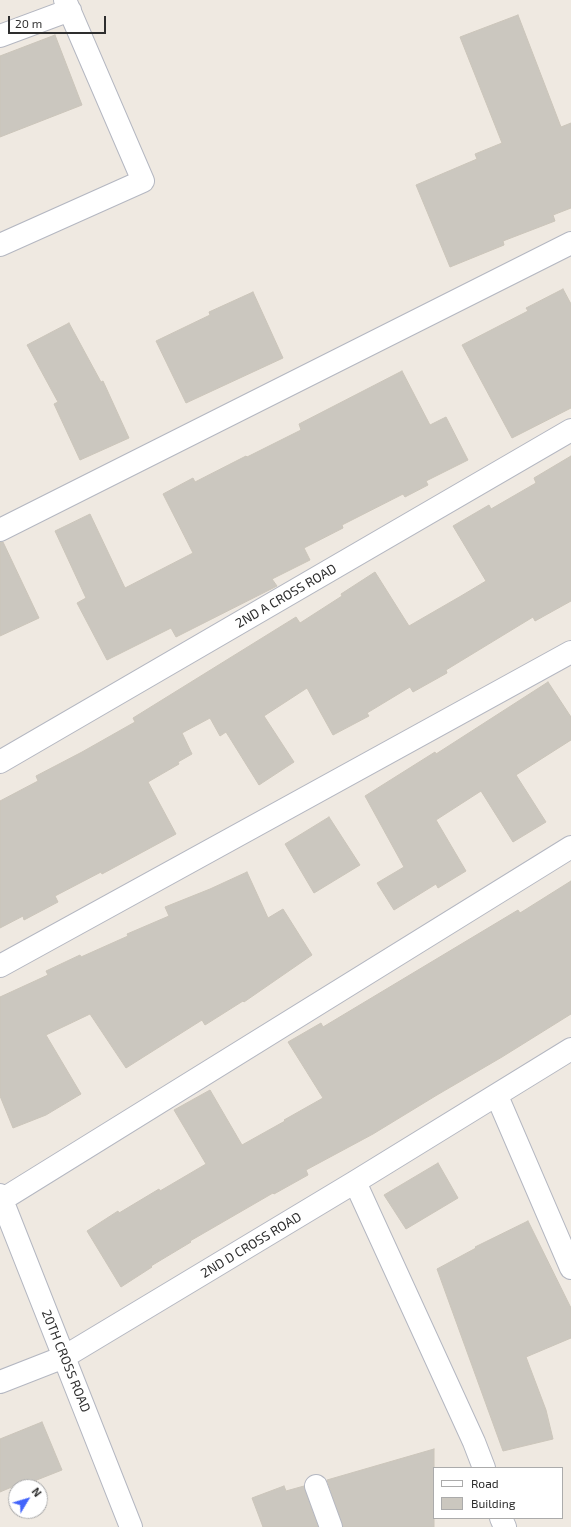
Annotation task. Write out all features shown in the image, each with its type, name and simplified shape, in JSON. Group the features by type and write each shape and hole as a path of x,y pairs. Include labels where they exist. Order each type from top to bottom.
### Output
{"street":[{"path":"0,36 67,5 143,181 0,245"},
{"path":"0,530 571,243"},
{"name":"2ND A CROSS ROAD","path":"0,762 571,430"},
{"path":"0,966 571,652"},
{"path":"1,1199 571,847"},
{"name":"2ND D CROSS ROAD","path":"0,1382 64,1357 571,1050"},
{"path":"497,1096 571,1268"},
{"path":"355,1182 474,1442 484,1467"},
{"name":"20TH CROSS ROAD","path":"1,1199 131,1527"},
{"path":"316,1486 331,1527"}],"building":[{"path":"518,15 561,127 571,123 571,208 553,215 555,221 503,241 504,245 450,267 416,185 477,159 475,154 502,143 460,37"},
{"path":"55,35 82,105 0,137 0,56"},
{"path":"563,289 571,304 571,408 512,438 462,345 528,311 526,308"},
{"path":"253,292 283,358 186,403 156,341 210,315 209,312"},
{"path":"69,323 101,382 103,381 129,438 80,460 54,404 58,402 27,345"},
{"path":"402,371 430,425 446,417 468,460 426,481 428,485 405,497 403,494 342,525 343,528 304,548 310,560 272,579 277,586 176,637 171,628 107,660 77,603 86,598 55,531 90,514 125,588 193,553 163,494 193,478 195,482 301,430 299,424"},
{"path":"571,456 571,601 535,621 533,617 446,670 447,673 413,692 410,687 367,713 369,716 333,735 307,688 264,716 294,762 259,785 226,732 220,736 210,718 182,733 192,754 178,762 179,764 148,782 176,834 102,874 101,872 55,896 58,902 24,920 23,916 0,928 0,801 38,781 36,776 135,722 133,718 296,617 300,623 342,596 341,594 375,572 409,626 486,581 453,526 489,505 491,509 536,483 534,478"},
{"path":"0,542 3,542 39,618 0,636"},
{"path":"548,682 571,717 571,740 516,775 546,822 513,842 481,791 436,820 466,871 438,888 436,884 394,910 377,883 404,867 365,796 435,752 436,754"},
{"path":"329,817 360,865 314,893 285,844"},
{"path":"247,872 268,918 283,909 312,955 244,1002 243,1001 205,1025 202,1020 126,1068 90,1014 46,1035 81,1094 46,1115 13,1128 0,1096 0,997 48,975 46,971 80,955 81,957 128,936 127,934 169,916 165,907"},
{"path":"571,881 571,1014 373,1134 306,1170 308,1175 274,1194 273,1193 190,1241 191,1242 151,1266 152,1267 121,1287 87,1231 118,1211 119,1213 159,1189 160,1191 206,1164 174,1110 210,1090 242,1145 285,1121 284,1120 323,1098 288,1042 321,1023 323,1027 518,910 520,913"},
{"path":"438,1163 458,1198 406,1229 384,1195"},
{"path":"528,1221 571,1308 571,1338 526,1357 546,1410 553,1439 503,1451 437,1269 476,1248 475,1247"},
{"path":"42,1422 62,1470 39,1479 8,1479 8,1489 0,1492 0,1439"},
{"path":"434,1449 434,1527 343,1527 327,1480"},
{"path":"284,1486 286,1491 304,1486 318,1527 263,1527 252,1498"}]}
